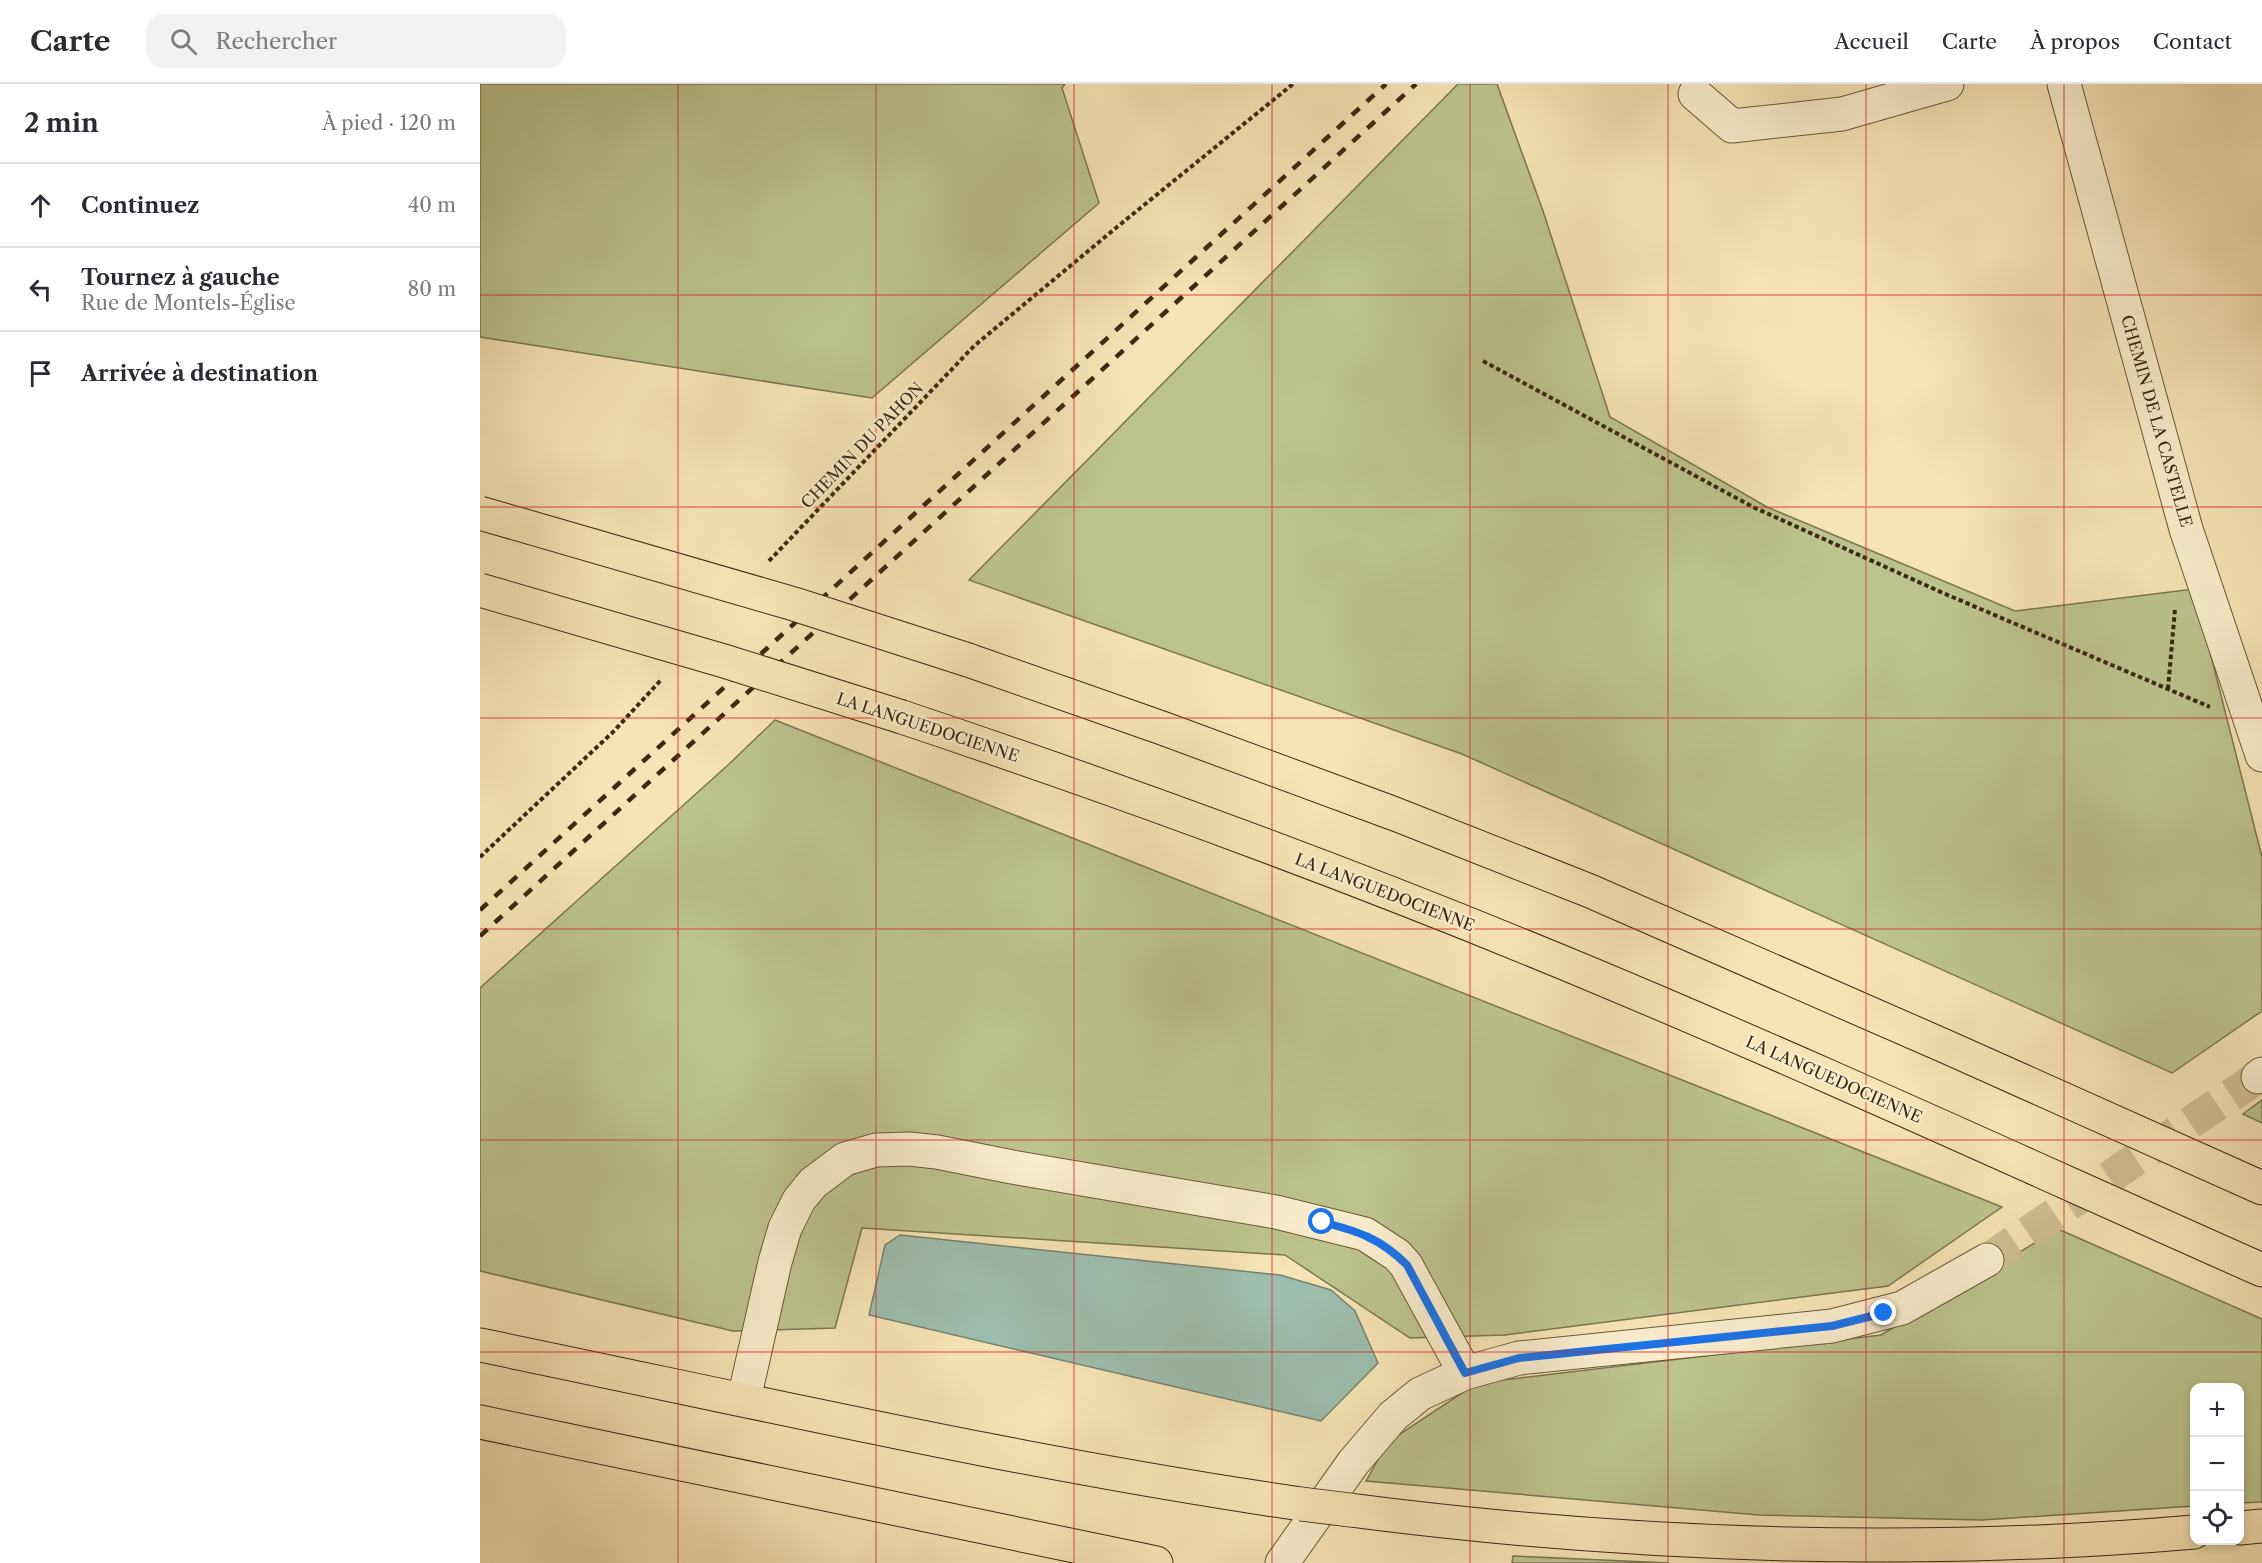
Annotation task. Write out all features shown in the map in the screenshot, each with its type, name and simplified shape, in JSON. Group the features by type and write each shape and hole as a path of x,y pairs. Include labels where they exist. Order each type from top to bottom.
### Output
{"highway":[{"path":"480,513 783,601 968,660 1162,728 1373,806 1590,891 1939,1043 2262,1188"},
{"name":"LA LANGUEDOCIENNE","path":"480,590 724,660 902,717 1055,768 1405,898 1737,1036 2262,1270"},
{"path":"480,1345 1065,1466 1187,1488 1434,1521 1550,1532 1785,1543 1892,1544 2039,1541 2190,1532"},
{"path":"480,1422 1156,1563"},
{"path":"2244,1527 2262,1526"}],"street":[{"path":"1695,94 1732,126 1842,114 1947,84"},
{"name":"CHEMIN DE LA CASTELLE","path":"2064,84 2186,529 2257,740"},
{"path":"744,1399 775,1262 785,1228 799,1200 813,1183 845,1160 876,1150 892,1149 937,1152 1276,1212 1365,1234 1397,1255 1407,1265 1465,1373"},
{"path":"1282,1563 1353,1463 1392,1416 1420,1394 1465,1373 1519,1358 1832,1326 1902,1308 1987,1260"}],"path":[{"name":"CHEMIN DU PAHON","path":"769,561 974,346 1293,84"},
{"path":"1483,361 1753,507 2257,740"},
{"path":"480,857 613,732 668,672"}],"green space":[{"path":"480,84 1065,84 1062,88 1099,203 872,398 480,337"},
{"path":"1458,84 1497,84 1543,211 1610,417 1767,507 2015,611 2194,589 2262,857 2262,1011 2172,1073 1462,754 969,580"},
{"path":"775,720 2002,1207 1888,1286 1505,1335 1410,1338 1285,1255 862,1228 835,1328 733,1331 480,1271 480,988"},
{"path":"2262,1100 2262,1123 2243,1114"},
{"path":"2058,1229 2262,1319 2262,1502 2244,1503 2244,1383 2190,1383 2190,1506 1982,1520 1759,1515 1366,1481 1388,1442 1477,1383 1881,1335"},
{"path":"1513,1556 1669,1563 1512,1563"}],"shaded area":[{"path":"900,1235 1280,1275 1331,1290 1355,1311 1378,1363 1321,1421 869,1315 885,1245"}],"tunnel":[{"path":"1987,1260 2258,1077"}],"railway":[{"path":"480,910 1386,84"},
{"path":"480,936 1416,84"}],"route":[{"path":"1322,1222 1365,1234 1397,1255 1407,1265 1465,1373 1519,1358 1832,1326 1884,1313"}]}
